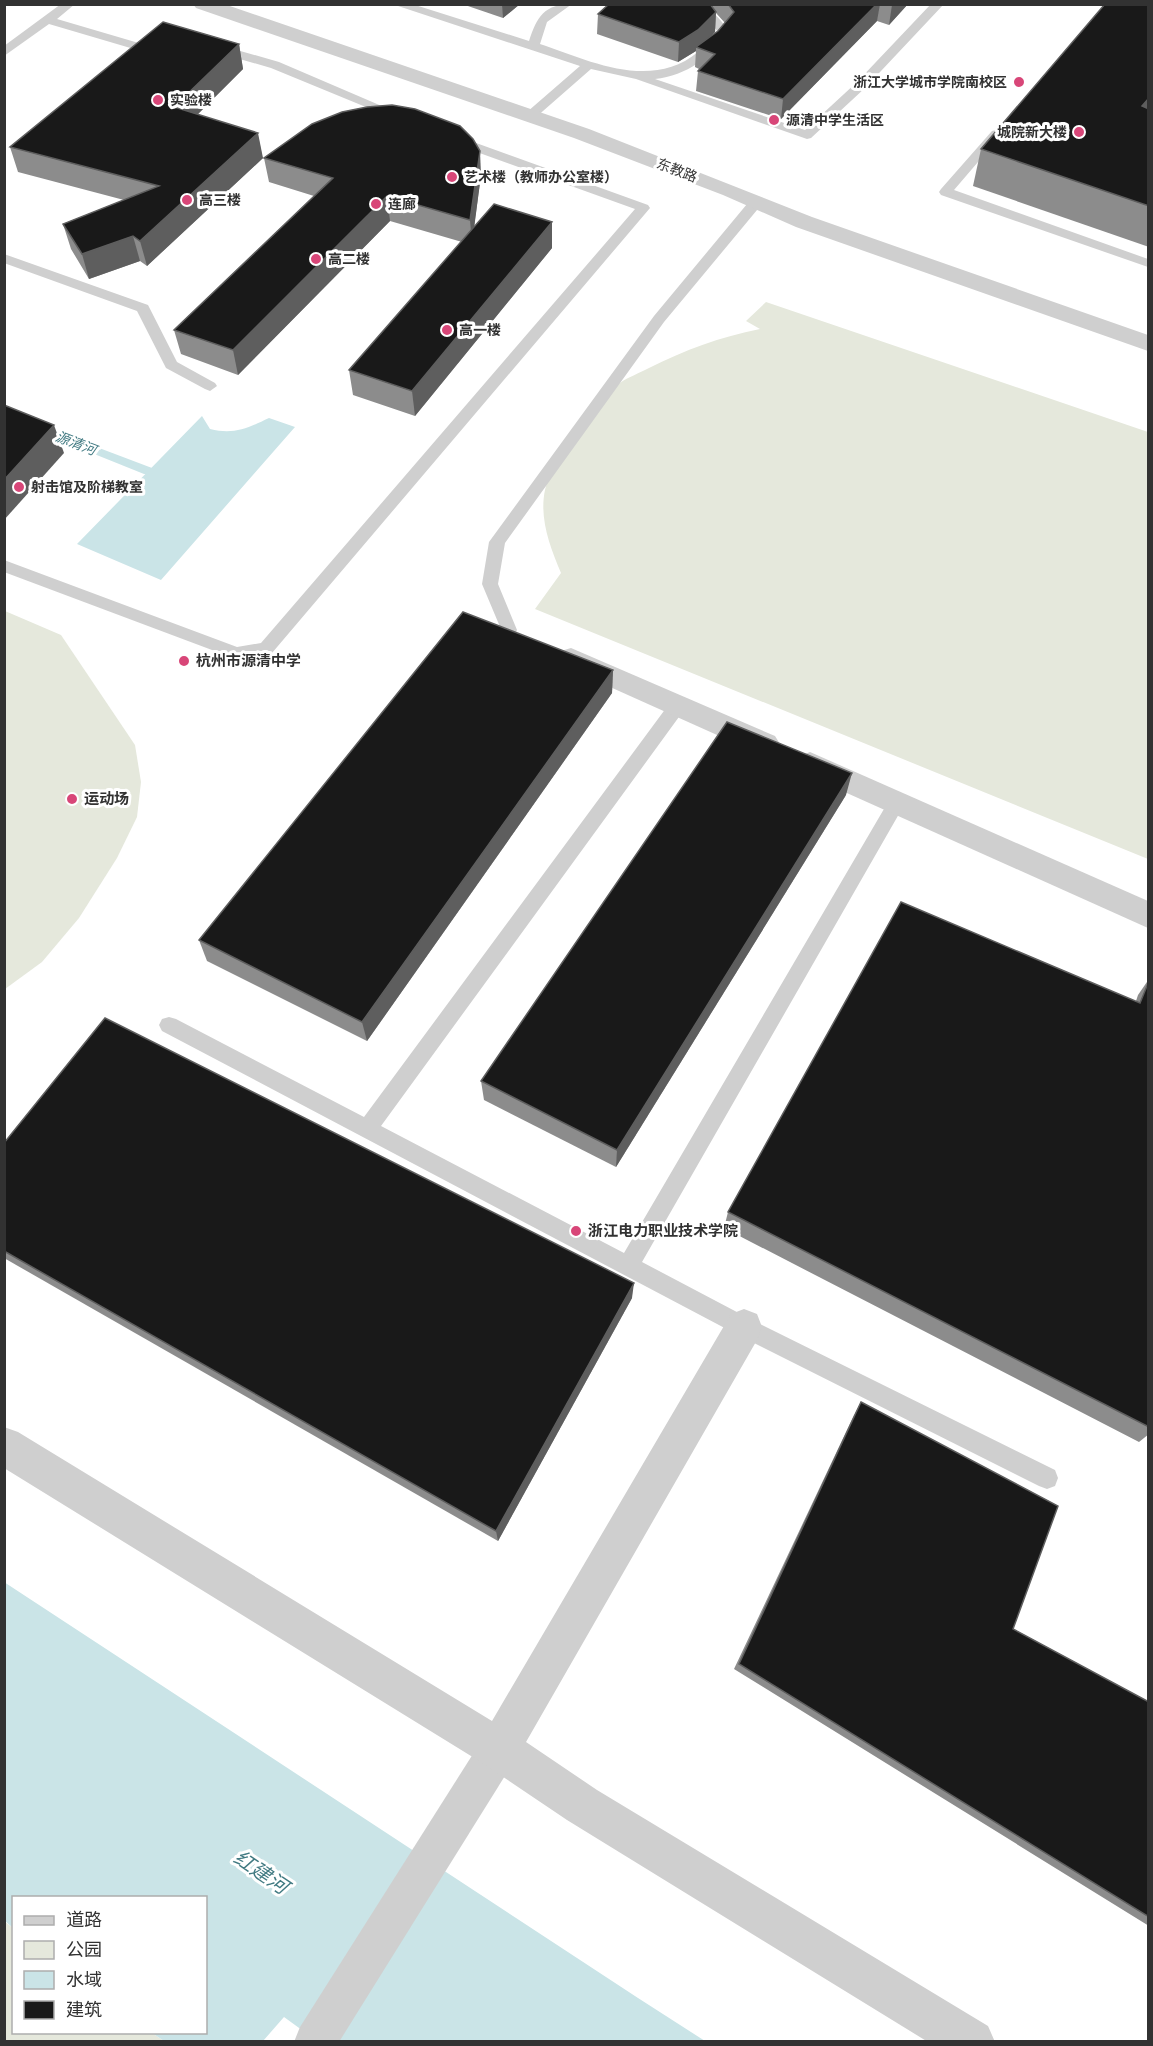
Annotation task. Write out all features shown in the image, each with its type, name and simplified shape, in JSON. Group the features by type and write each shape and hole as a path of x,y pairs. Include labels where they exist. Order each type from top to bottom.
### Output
{"street":[{"name":"东教路","path":"203,4 539,109 804,222 1149,343"},
{"name":"东教路","path":"254,4 539,109 1149,325"},
{"path":"530,639 1149,915"},
{"path":"315,2042 498,1749 744,1327"},
{"path":"4,1446 498,1749 582,1805 972,2042"}],"lane":[{"path":"4,52 69,4"},
{"path":"398,4 641,78 807,135 861,85 938,4"},
{"path":"533,46 543,20 566,4"},
{"path":"641,78 674,74 709,52 724,32 710,14 681,4"},
{"path":"48,20 144,48 166,33 177,36"},
{"path":"199,42 275,65 417,124"},
{"path":"539,109 590,64"},
{"path":"1008,121 946,192 1149,263"},
{"path":"4,566 236,652 266,649 643,208 439,133"},
{"path":"530,639 490,584 497,542 659,319 757,201"},
{"path":"4,258 143,308 171,365 210,386"},
{"path":"367,1129 678,705"},
{"path":"628,1267 897,802"},
{"path":"169,1025 744,1327 1047,1478"}],"green space":[{"path":"766,302 1148,432 1148,859 535,609 561,573 545,522 543,511 545,490 549,477 565,447 587,417 610,392 627,379 676,355 731,336 760,329 746,321"},
{"name":"运动场","path":"5,611 61,635 135,745 141,782 137,817 117,858 79,918 42,962 5,989"},
{"path":"4,1921 12,1927 12,2034 154,2034 164,2041 5,2041"}],"water":[{"path":"202,416 210,429 219,431 241,430 269,418 295,427 161,580 77,544"},
{"name":"红建河","path":"4,1582 705,2041 317,2041 284,2017 263,2041 164,2041 154,2034 207,2034 207,1896 12,1896 12,1927 5,1921"}],"building":[{"path":"609,4 710,4 716,12 698,30 679,42 598,14"},
{"path":"728,4 877,4 783,99 698,71 715,54 696,47 718,31 734,12"},
{"name":"城院新大楼","path":"1105,4 1149,4 1149,98 1142,106 1149,109 1149,206 981,149"},
{"path":"163,22 239,44 174,107 258,133 140,241 133,236 82,254 63,224 159,186 10,147"},
{"path":"392,105 415,109 460,126 473,139 480,151 470,220 387,196 233,350 174,330 333,178 264,158 312,124 342,112"},
{"path":"494,204 552,222 412,391 349,370"},
{"path":"4,405 54,425 4,480"},
{"path":"463,612 613,670 362,1022 199,940"},
{"path":"727,722 852,773 617,1150 481,1081"},
{"path":"901,902 1140,1003 1149,981 1149,1427 728,1212"},
{"path":"105,1018 634,1283 496,1531 4,1251 4,1143"},
{"path":"861,1402 1058,1506 1013,1629 1149,1702 1149,1917 739,1664"}],"waterway":[{"name":"源清河","path":"41,429 148,471"}],"place":[{"name":"浙江大学城市学院南校区","path":"1019,82"},
{"name":"实验楼","path":"158,100"},
{"name":"源清中学生活区","path":"774,120"},
{"name":"城院新大楼","path":"1079,132"},
{"name":"艺术楼（教师办公室楼）","path":"452,177"},
{"name":"高三楼","path":"187,200"},
{"name":"连廊","path":"376,204"},
{"name":"高二楼","path":"316,259"},
{"name":"高一楼","path":"447,330"},
{"name":"射击馆及阶梯教室","path":"19,487"},
{"name":"杭州市源清中学","path":"184,661"},
{"name":"运动场","path":"72,799"},
{"name":"浙江电力职业技术学院","path":"576,1231"}]}
